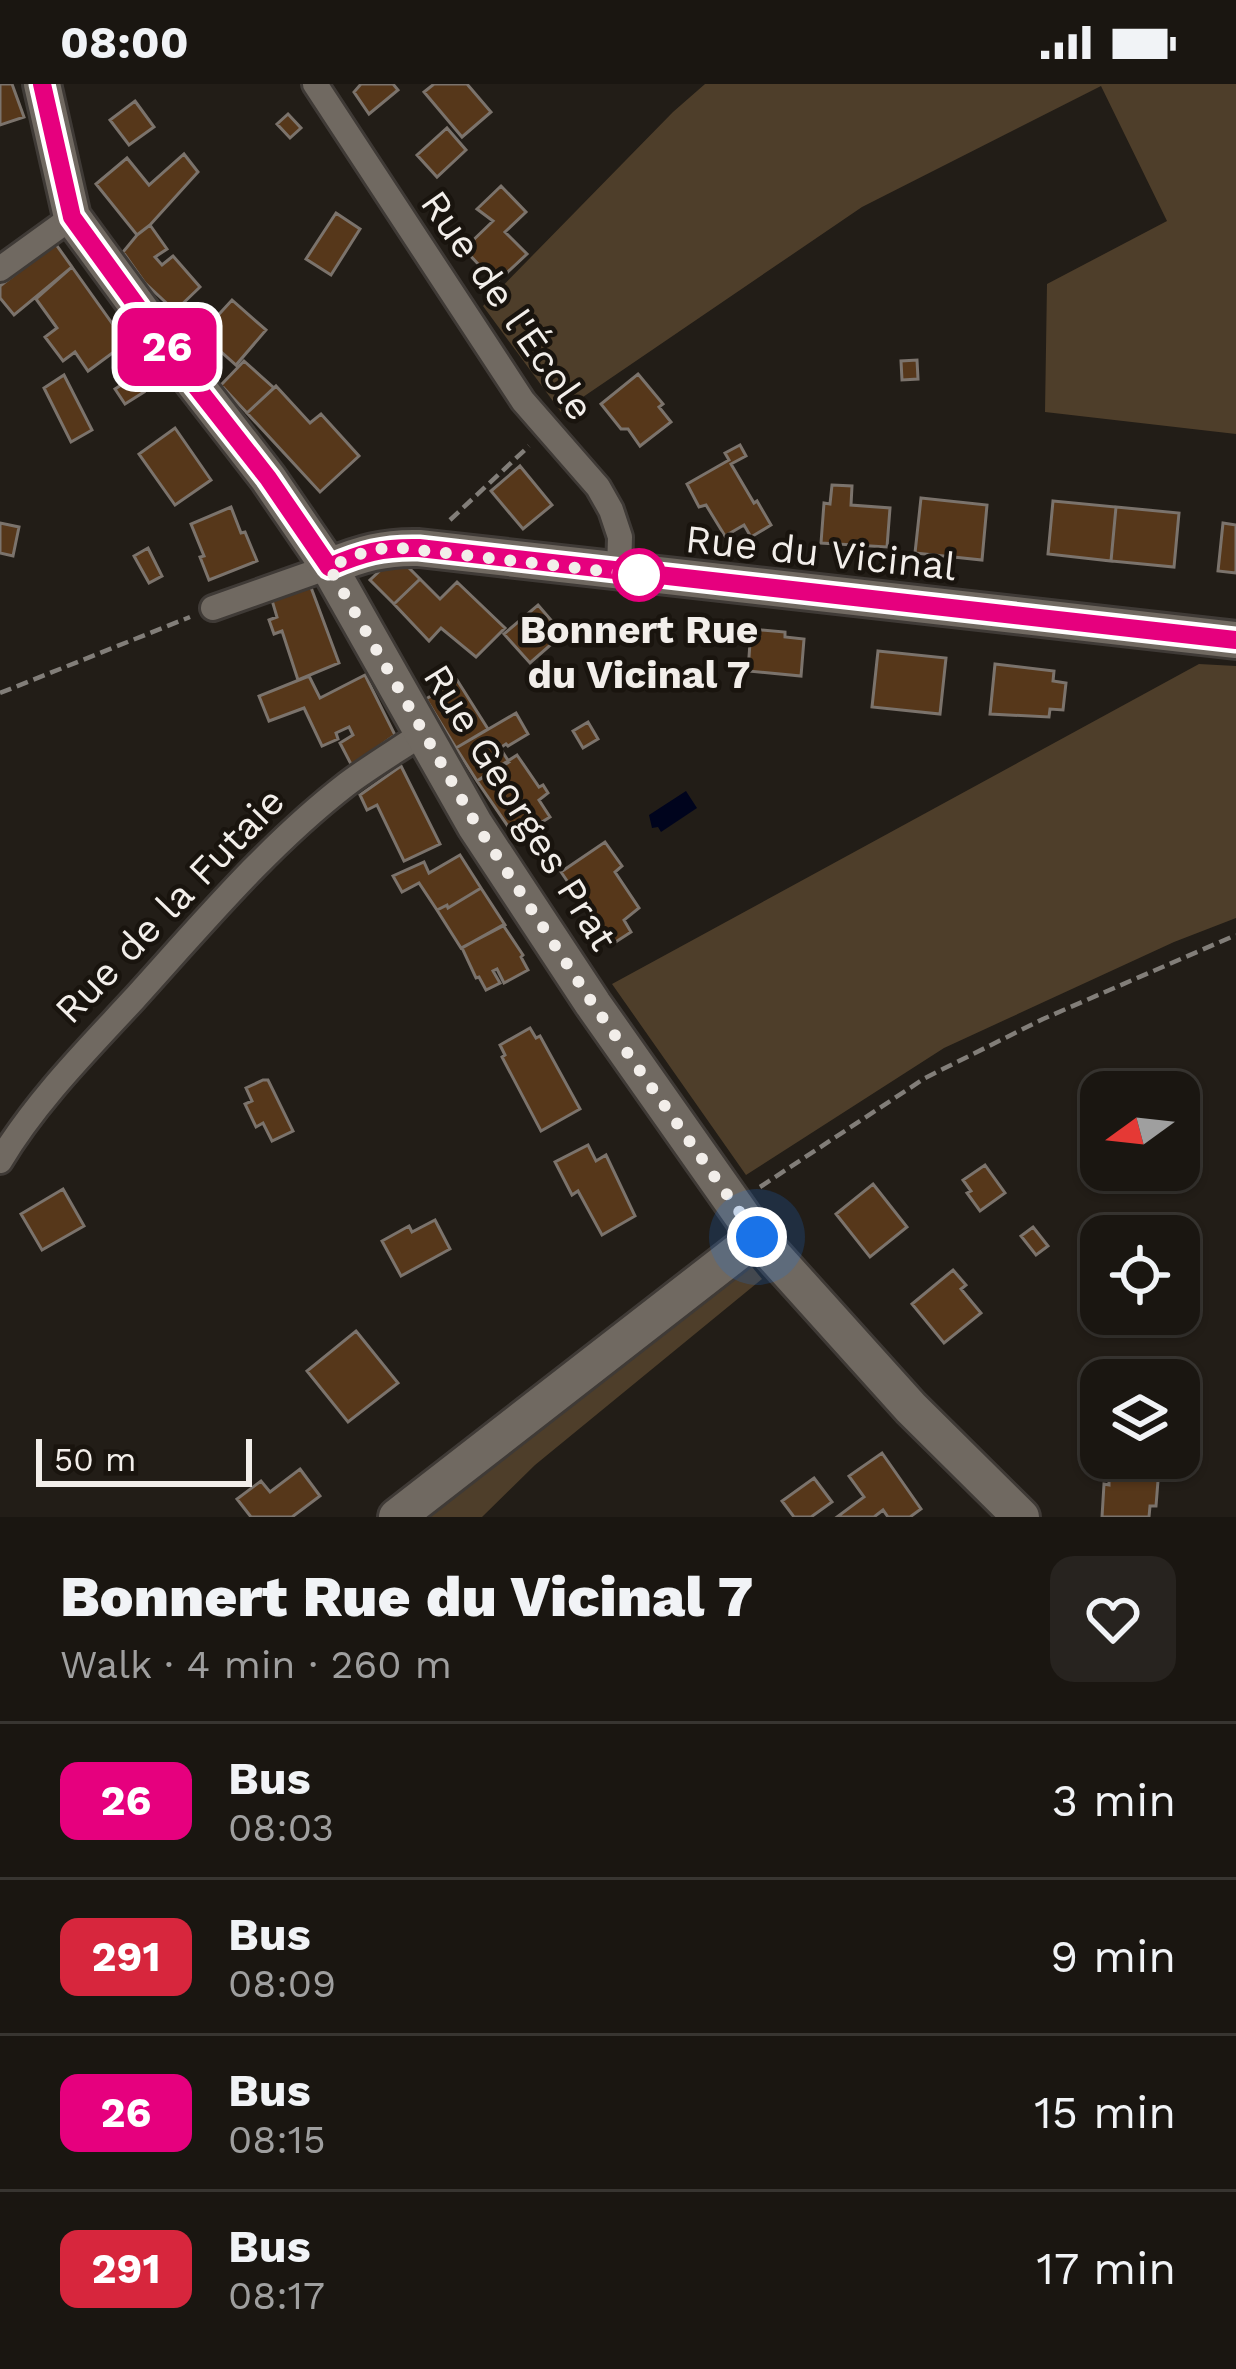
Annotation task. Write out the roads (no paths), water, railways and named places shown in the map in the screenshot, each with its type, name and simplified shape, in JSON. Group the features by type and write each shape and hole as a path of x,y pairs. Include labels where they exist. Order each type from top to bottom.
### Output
{"street":[{"name":"Rue Georges Prat","path":"42,84 72,217 329,567 488,844 593,1004 757,1237 911,1408 1021,1517"},
{"name":"Rue de l'École","path":"315,84 523,401 598,488 620,537 619,572"},
{"path":"0,269 72,217"},
{"name":"Rue du Vicinal","path":"329,567 367,551 419,548 1236,640"},
{"path":"214,608 329,567"},
{"name":"Rue de la Futaie","path":"0,1161 67,1072 286,838 346,785 423,733"},
{"path":"397,1517 757,1237"}],"water":[{"path":"686,791 697,808 661,832 652,828 649,815"}],"place":[{"name":"Bonnert Rue du Vicinal 7","path":"639,575"}]}
